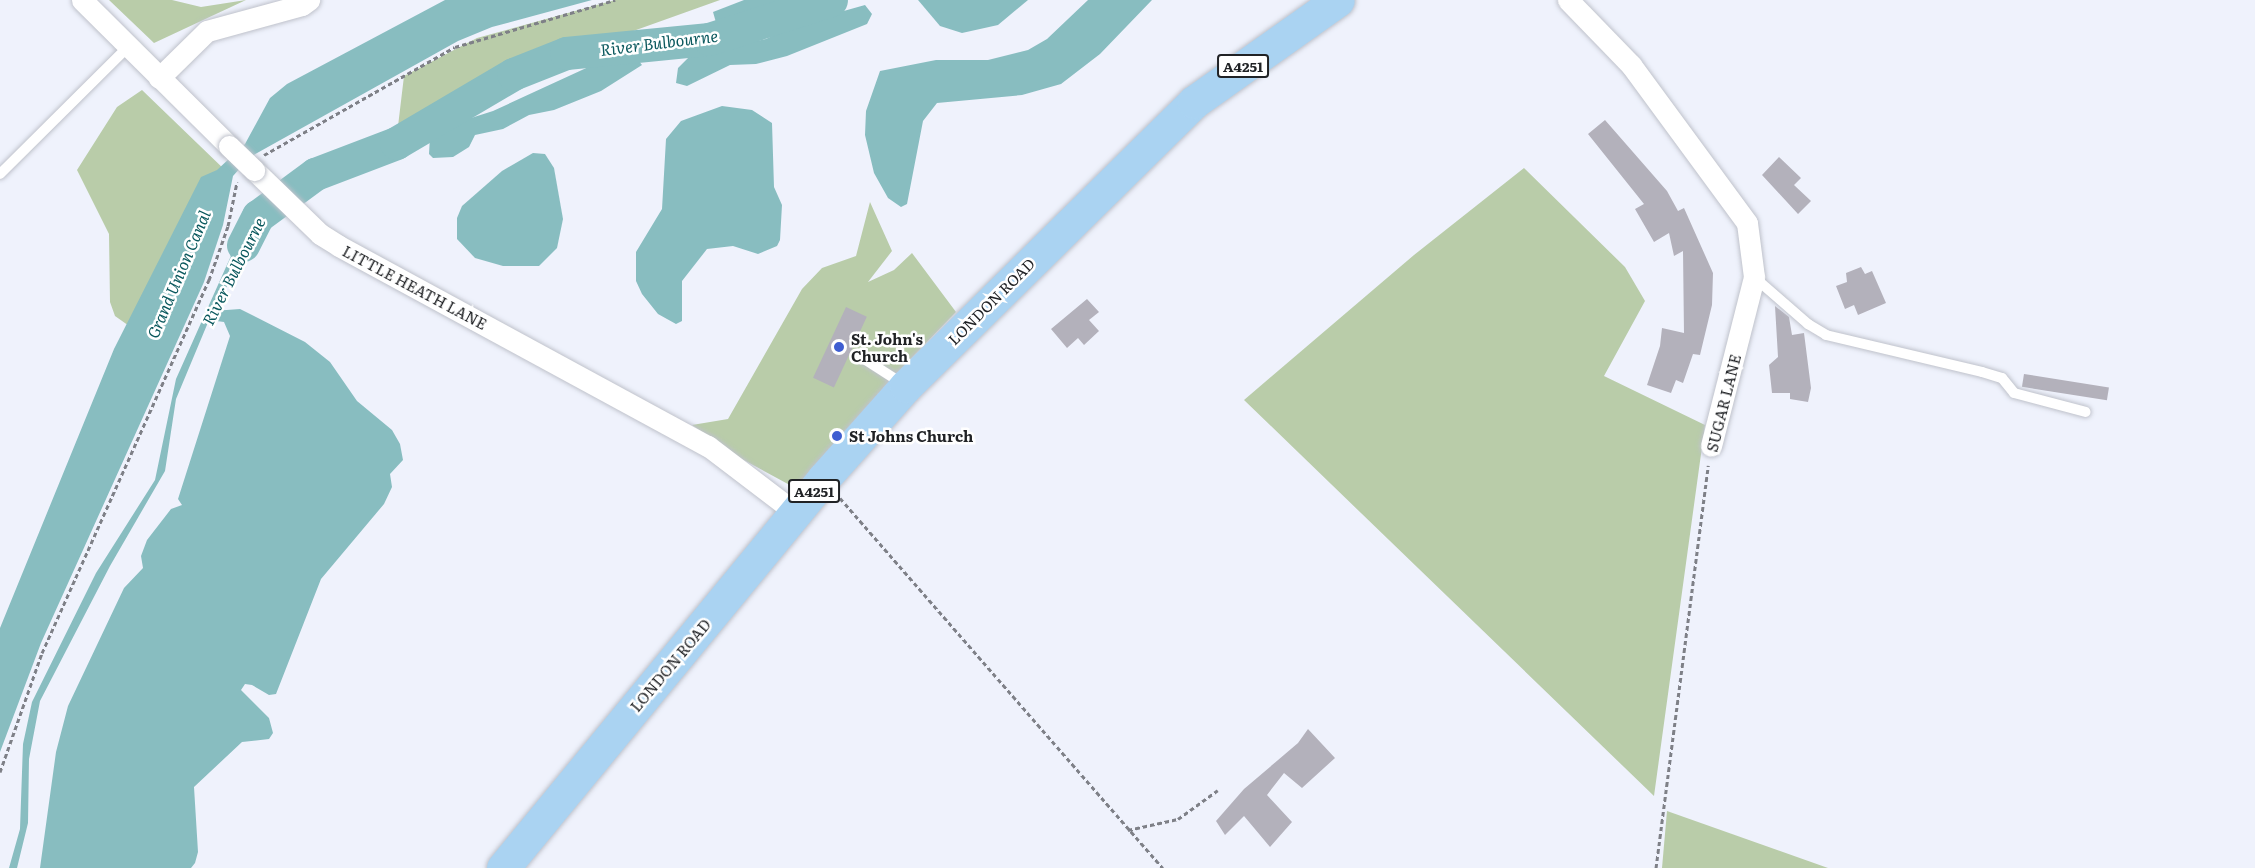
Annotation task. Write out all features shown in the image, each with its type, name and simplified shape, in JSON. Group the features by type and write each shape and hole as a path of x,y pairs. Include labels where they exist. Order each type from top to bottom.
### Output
{"main road":[{"name":"LONDON ROAD","path":"503,868 824,478 906,386 1194,102 1338,0"}],"street":[{"name":"LITTLE HEATH LANE","path":"82,0 250,168 339,246 708,446 796,513"},
{"path":"159,78 207,32 302,6 309,0"},
{"name":"SUGAR LANE","path":"1568,0 1631,65 1747,223 1754,277 1711,446"}],"lane":[{"path":"0,174 128,46"},
{"path":"1754,277 1808,324 1826,335 1982,372 2002,378 2014,393 2086,412"},
{"path":"861,357 891,372 906,386"}],"path":[{"path":"0,772 42,653 205,291 250,168 455,46 615,0"},
{"name":"SUGAR LANE","path":"1656,868 1711,446"},
{"path":"824,478 1128,830 1164,868"},
{"path":"1128,830 1178,819 1218,790"}],"green space":[{"path":"109,0 172,0 201,7 246,0 154,43"},
{"path":"615,0 720,0 513,74 396,143 404,76 477,38"},
{"path":"142,90 227,172 132,328 115,316 110,302 109,234 77,170 117,107"},
{"path":"1524,168 1625,267 1645,301 1604,376 1705,425 1654,796 1244,400 1414,255"},
{"name":"St. John's Church","path":"870,202 892,251 868,282 894,270 912,253 956,312 889,381 799,490 742,459 692,425 728,419 802,289 822,268 856,256"},
{"path":"1667,811 1828,868 1662,868"}],"water":[{"name":"Grand Union Canal","path":"445,0 592,0 492,27 458,41 250,157 233,176 223,225 204,282 41,643 0,752 0,628 114,349 201,177 217,170 245,144 270,98 287,84"},
{"path":"744,0 803,0 717,26 713,12"},
{"path":"918,0 1028,0 998,25 962,33 940,26"},
{"path":"1088,0 1152,0 1100,54 1061,84 1022,95 937,103 923,121 907,204 901,207 888,198 874,173 865,135 866,111 880,71 936,60 988,60 1028,50 1047,39"},
{"path":"865,5 872,14 867,24 787,56 756,64 730,65 687,86 676,83 678,68 692,54 766,39 794,25"},
{"path":"635,56 642,65 601,91 554,110 529,115 503,129 475,135 469,147 453,157 433,158 429,154 430,136 446,126 493,111 595,64"},
{"path":"722,106 752,110 772,123 774,187 782,205 780,240 777,246 758,254 733,246 707,249 682,281 682,321 676,324 658,314 642,294 636,281 636,252 662,209 666,139 681,121"},
{"path":"533,153 545,154 554,168 563,219 557,248 539,266 503,266 475,258 457,239 457,218 462,206 502,171"},
{"path":"255,202 269,211 213,311 240,309 305,342 330,362 357,401 392,430 400,444 403,460 390,474 392,487 384,504 321,579 276,694 269,695 252,685 245,684 241,690 269,718 273,733 269,739 242,742 194,787 198,852 191,868 40,868 56,752 68,706 124,588 143,568 141,556 147,540 171,509 182,505 178,499 230,336 224,322 209,320 176,399 165,471 110,566 40,701 29,759 28,823 17,868 9,868 20,829 23,744 32,702 96,573 155,480 176,379"}],"building":[{"path":"1605,120 1667,191 1678,211 1684,208 1713,273 1712,305 1700,355 1693,354 1683,383 1676,380 1671,393 1647,385 1660,346 1662,328 1684,333 1683,251 1674,256 1669,233 1654,242 1635,209 1644,204 1588,134"},
{"path":"1779,157 1801,178 1794,185 1811,201 1798,214 1762,175"},
{"path":"1861,267 1865,274 1872,271 1886,303 1858,315 1854,305 1845,309 1836,286 1847,282 1846,273"},
{"path":"1087,299 1099,312 1089,320 1099,331 1084,345 1078,338 1067,348 1051,329"},
{"path":"1775,306 1789,317 1792,335 1804,333 1811,388 1808,402 1790,399 1790,393 1772,393 1769,365 1778,357"},
{"name":"St. John's Church","path":"846,307 867,317 834,387 813,378"},
{"path":"2024,374 2109,387 2107,400 2022,387"},
{"path":"1308,729 1335,758 1302,788 1284,773 1267,795 1292,822 1270,847 1244,816 1225,835 1216,821 1244,789 1298,743"}],"waterway":[{"name":"River Bulbourne","path":"243,245 258,216 315,174 396,143 513,74 566,53 709,39 831,0"}],"place":[{"name":"St. John's Church","path":"839,347"},
{"name":"St Johns Church","path":"837,436"}]}
